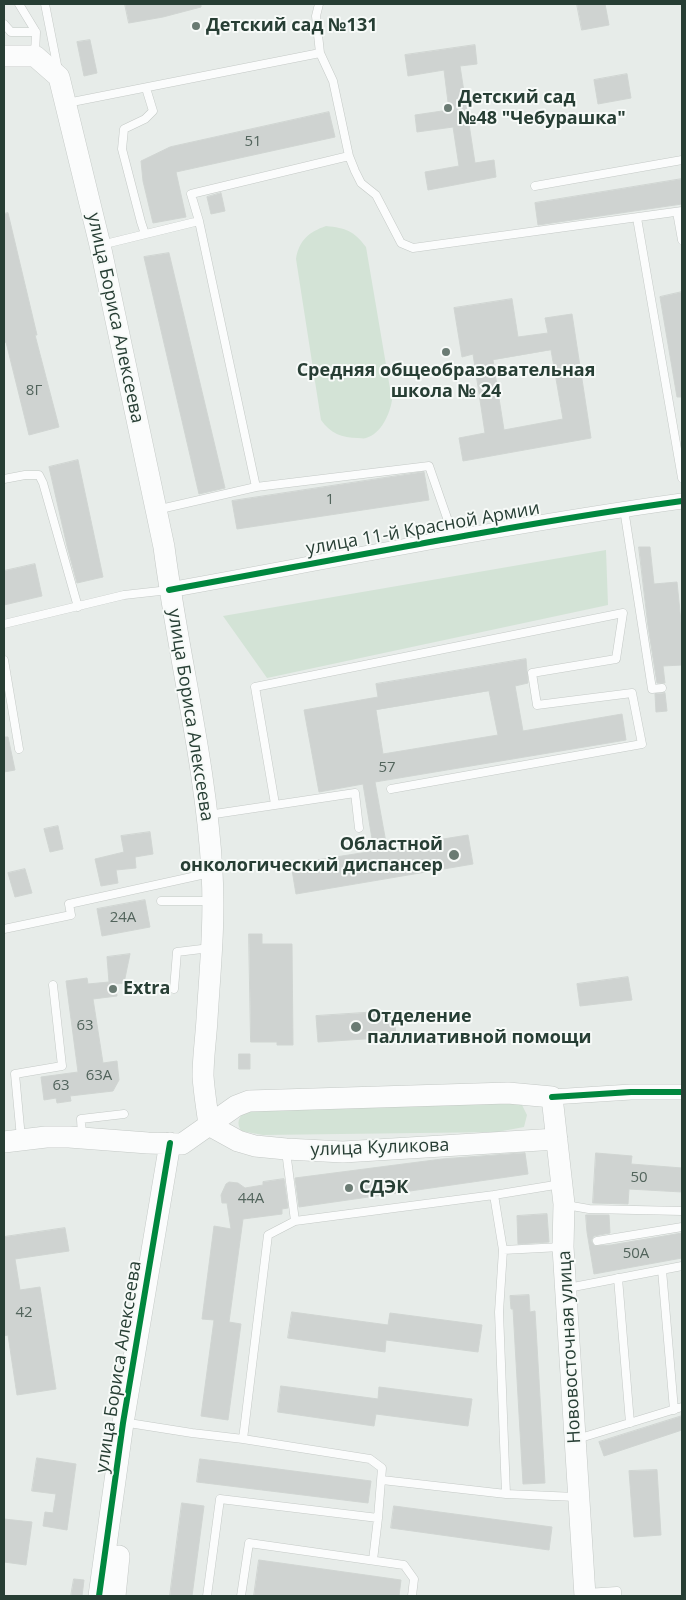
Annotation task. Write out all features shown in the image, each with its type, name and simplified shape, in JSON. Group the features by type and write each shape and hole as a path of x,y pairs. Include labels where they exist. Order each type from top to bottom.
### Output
{"main road":[{"path":"4,56 35,56 60,77"},
{"name":"улица Бориса Алексеева","path":"60,77 100,245 164,547 169,590 208,815 213,901 212,948 203,1075 210,1125"},
{"path":"12,1141 46,1137 176,1143 210,1125 236,1106 249,1100 508,1093 552,1097"},
{"name":"Нововосточная улица","path":"552,1097 562,1194 563,1246 585,1595"},
{"name":"улица Куликова","path":"210,1125 238,1141 255,1146 286,1150 343,1152 557,1140"},
{"name":"улица Бориса Алексеева","path":"99,1596 123,1423 155,1270 176,1143"},
{"path":"115,1596 155,1270"}],"street":[{"name":"улица 11-й Красной Армии","path":"169,590 454,538 682,501"},
{"path":"552,1097 631,1092 682,1092"}],"lane":[{"path":"18,4 36,32 35,56"},
{"path":"45,4 60,77"},
{"path":"319,4 316,16 320,53 333,82 349,156 361,183 376,195 401,243 413,248 680,211 682,240"},
{"path":"4,24 11,32 36,32"},
{"path":"65,103 320,53"},
{"path":"145,234 140,222 122,149 124,129 145,119 153,111 146,88"},
{"path":"256,487 199,221 191,194 349,156"},
{"path":"536,186 682,160"},
{"path":"637,218 682,478"},
{"path":"100,245 199,221"},
{"path":"156,510 256,487 429,466 454,538"},
{"path":"4,479 25,475 39,475 43,483 78,607"},
{"path":"624,510 652,689 662,688"},
{"path":"4,624 124,595 169,590"},
{"path":"275,804 254,687 623,613 616,659 532,673 537,705 632,693 642,744 391,789"},
{"path":"4,660 19,748"},
{"path":"208,815 355,794 359,828"},
{"path":"4,929 71,915 69,904 212,872"},
{"path":"161,901 213,901"},
{"path":"174,990 177,952 212,948"},
{"path":"12,1141 15,1074 62,1066 53,985"},
{"path":"82,1138 81,1118 124,1114"},
{"path":"286,1150 295,1222"},
{"path":"243,1438 268,1235 295,1222 494,1195 562,1194 589,1209 682,1211"},
{"path":"494,1195 503,1250 499,1312 506,1494"},
{"path":"597,1241 682,1226"},
{"path":"503,1250 563,1246"},
{"path":"566,1289 682,1266"},
{"path":"575,1439 678,1409 662,1270"},
{"path":"618,1278 630,1423"},
{"path":"135,1424 192,1433 243,1438 370,1459 382,1468 373,1560"},
{"path":"382,1480 506,1494 579,1497"},
{"path":"207,1596 220,1499 378,1518"},
{"path":"241,1596 249,1543 404,1565 414,1579 412,1596"},
{"path":"585,1595 617,1592 617,1596"}],"green space":[{"path":"326,226 349,231 358,237 366,247 392,400 384,423 371,436 365,438 347,437 337,434 321,420 296,259 302,242 310,234"},
{"path":"606,550 608,605 267,678 223,616"},
{"path":"496,1102 522,1105 527,1115 524,1127 497,1132 263,1135 241,1131 238,1123 245,1111"}],"building":[{"path":"125,4 201,4 201,7 163,17 129,23"},
{"path":"577,4 605,4 609,25 582,30"},
{"path":"90,40 97,73 84,76 77,42"},
{"path":"475,45 477,64 460,66 475,163 494,160 496,177 428,190 425,172 459,166 453,127 417,132 415,115 449,110 444,70 408,76 405,55"},
{"path":"627,74 631,98 598,104 594,80"},
{"path":"329,112 335,137 176,172 186,217 153,223 143,181 141,161 170,147"},
{"path":"682,179 682,204 538,225 535,203"},
{"path":"221,193 225,211 211,214 207,197"},
{"path":"8,213 37,335 35,335 59,427 29,435 6,342 4,343 4,214"},
{"path":"169,253 225,488 199,494 144,257"},
{"path":"682,292 682,397 677,397 660,297"},
{"path":"512,299 518,337 548,333 545,318 572,314 591,438 463,461 459,438 485,433 473,354 462,357 454,308","holes":["551,350 563,419 504,430 493,360"]},
{"path":"78,460 103,577 77,583 49,467"},
{"path":"424,472 429,500 237,529 232,501"},
{"path":"639,547 650,547 654,584 677,582 682,632 682,665 663,666 665,683 657,683"},
{"path":"35,564 42,596 4,605 4,571"},
{"path":"526,659 528,683 515,686 523,731 622,714 626,740 375,782 387,848 468,835 473,864 296,894 291,864 374,851 363,784 319,792 304,710 378,697 376,684","holes":["489,691 498,735 383,754 376,710"]},
{"path":"665,693 667,711 656,712 655,694"},
{"path":"4,737 8,737 15,770 4,772"},
{"path":"58,826 63,849 50,852 44,829"},
{"path":"150,832 153,854 135,857 136,868 116,870 118,883 101,886 95,859 124,852 121,836"},
{"path":"25,869 32,893 15,897 8,873"},
{"path":"145,900 150,927 102,936 97,909"},
{"path":"249,934 262,934 262,944 292,944 293,1045 277,1045 277,1042 251,1042"},
{"path":"130,954 124,983 116,984 117,996 93,999 103,1063 117,1061 119,1080 113,1091 70,1096 71,1101 57,1103 56,1098 44,1100 41,1077 78,1072 66,981 87,978 88,984 109,982 107,957"},
{"path":"628,977 632,1000 580,1006 577,984"},
{"name":"Отделение паллиативной помощи","path":"394,1011 396,1037 318,1042 316,1016"},
{"path":"239,1054 250,1054 250,1069 239,1069"},
{"path":"525,1153 528,1174 299,1207 295,1178 442,1159"},
{"path":"596,1153 632,1156 631,1164 682,1168 682,1192 629,1189 628,1204 593,1203"},
{"path":"284,1179 288,1208 282,1209 282,1214 243,1219 229,1322 241,1324 228,1420 201,1416 214,1320 202,1319 214,1226 231,1229 227,1203 222,1203 221,1195 226,1184 229,1182 238,1183 245,1188 263,1185 263,1182"},
{"path":"547,1214 549,1242 518,1244 517,1216"},
{"path":"586,1215 609,1215 610,1233 594,1236 591,1241 595,1246 682,1233 682,1258 594,1274"},
{"path":"65,1228 69,1251 15,1259 20,1290 40,1287 56,1389 17,1395 8,1335 4,1336 4,1237"},
{"path":"529,1295 530,1312 535,1311 545,1483 523,1484 513,1309 511,1309 510,1296"},
{"path":"292,1312 388,1325 390,1313 482,1325 478,1352 386,1340 385,1352 288,1338"},
{"path":"281,1386 378,1399 379,1387 472,1399 468,1426 376,1414 374,1426 278,1412"},
{"path":"682,1416 682,1430 604,1456 599,1442"},
{"path":"37,1458 76,1464 67,1530 43,1526 45,1512 53,1513 56,1494 32,1491"},
{"path":"200,1459 371,1481 368,1503 197,1482"},
{"path":"657,1470 661,1535 634,1537 629,1471"},
{"path":"182,1503 204,1506 192,1596 170,1596"},
{"path":"394,1506 552,1527 549,1550 391,1528"},
{"path":"4,1519 32,1522 26,1565 4,1562"},
{"path":"259,1560 401,1580 399,1596 254,1596"},
{"path":"74,1579 84,1580 82,1596 71,1596"}],"cycle path":[{"path":"169,590 489,532 682,501"},
{"path":"552,1097 631,1092 682,1092"},
{"path":"99,1596 123,1423 170,1143"}],"place":[{"name":"Детский сад №131","path":"196,26"},
{"name":"Детский сад №48 \"Чебурашка\"","path":"448,108"},
{"name":"Средняя общеобразовательная школа № 24","path":"446,352"},
{"name":"Областной онкологический диспансер","path":"454,855"},
{"name":"Extra","path":"113,989"},
{"name":"Отделение паллиативной помощи","path":"356,1027"},
{"name":"СДЭК","path":"349,1188"}]}
